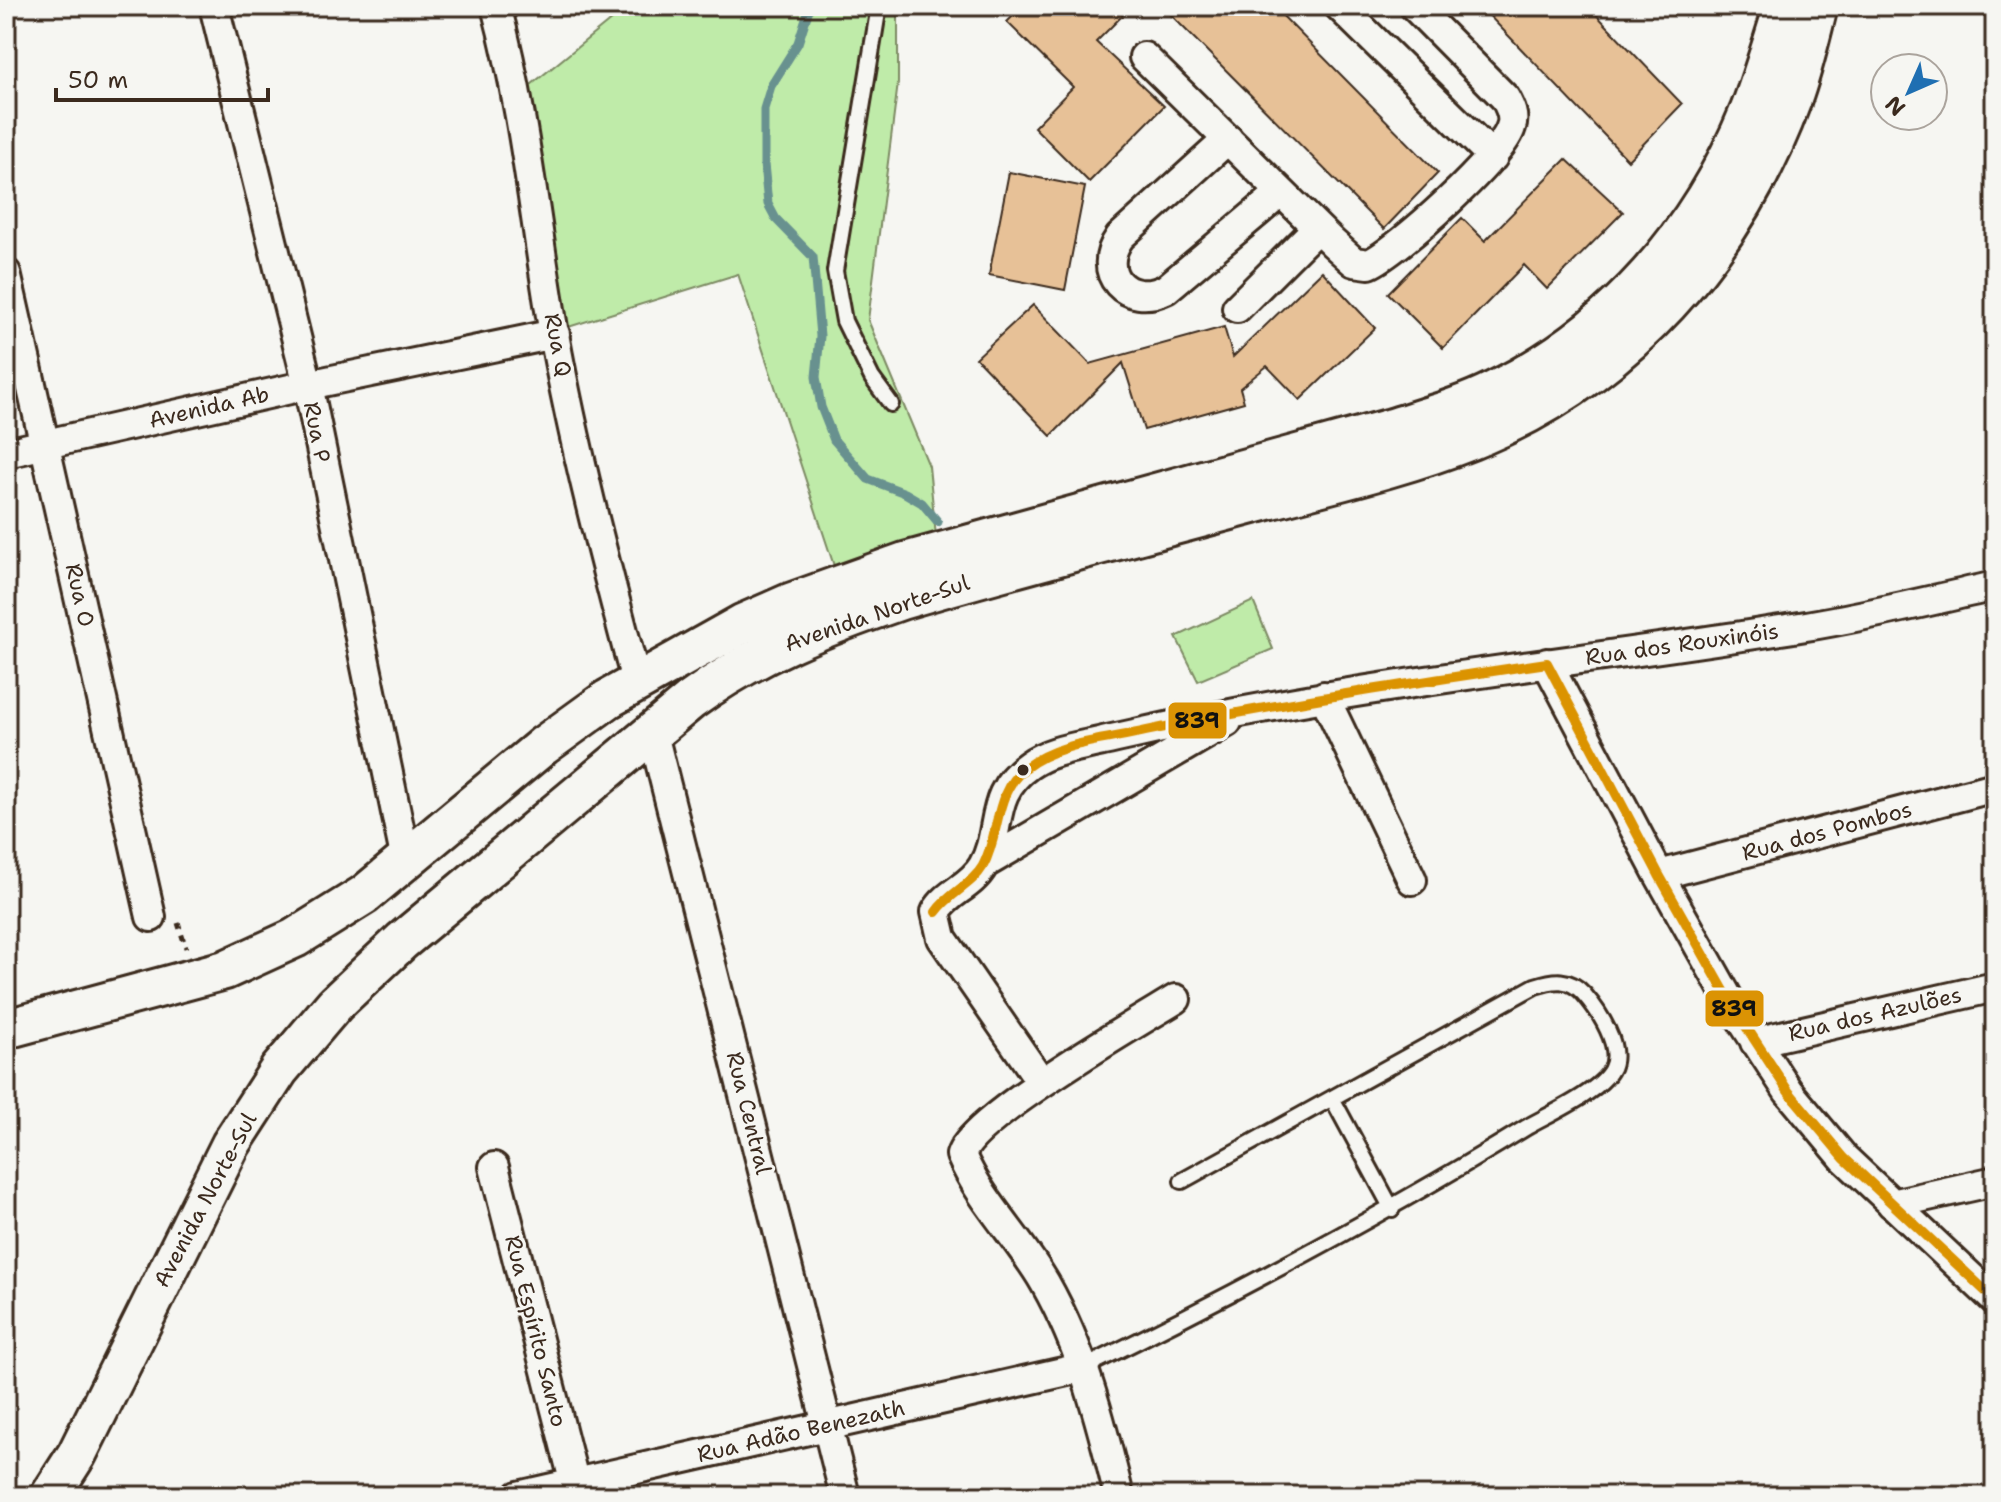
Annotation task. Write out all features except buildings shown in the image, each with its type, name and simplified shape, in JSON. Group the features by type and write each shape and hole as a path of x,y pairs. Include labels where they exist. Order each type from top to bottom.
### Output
{"main road":[{"name":"Avenida Norte-Sul","path":"6,1029 225,970 295,938 364,895 543,746 636,681 742,624 837,585 943,551 1392,428 1495,391 1555,356 1616,310 1643,283 1688,225 1727,159 1749,110 1784,6"},
{"name":"Avenida Norte-Sul","path":"50,1496 77,1454 231,1144 279,1070 335,1004 402,941 652,730 725,675 816,629 969,580 1428,455 1512,421 1572,387 1640,333 1695,275 1724,236 1743,205 1792,98 1818,6"}],"street":[{"name":"Rua P","path":"214,6 308,385 406,861"},
{"name":"Rua Q","path":"496,6 530,164 555,334 602,552 636,681"},
{"path":"1339,6 1493,157"},
{"path":"1144,57 1317,228 1354,262 1369,264 1391,250 1477,174 1493,157 1513,123 1505,98 1414,6"},
{"path":"1228,139 1120,237 1109,263 1122,285 1130,292 1143,296 1166,289 1280,193"},
{"path":"1237,308 1317,228"},
{"name":"Rua O","path":"6,273 151,917"},
{"name":"Avenida Ab","path":"6,453 308,385 555,334"},
{"name":"Rua dos Rouxinóis","path":"984,864 998,805 1007,786 1027,766 1058,751 1324,696 1809,626 1995,586"},
{"path":"1547,663 1659,875 1755,1042 1811,1120 1892,1204 1995,1300"},
{"path":"1324,696 1412,880"},
{"path":"1042,1083 942,938 936,912 945,899 970,882 984,864 1245,711"},
{"name":"Rua Central","path":"652,730 845,1496"},
{"name":"Rua dos Pombos","path":"1659,875 1995,787"},
{"name":"Rua dos Azulões","path":"1755,1042 1995,987"},
{"path":"1119,1496 1085,1367 1069,1328 1044,1281 975,1183 961,1155 979,1132 1042,1083 1176,999"},
{"name":"Rua Espírito Santo","path":"494,1167 577,1489"},
{"path":"1892,1204 1995,1181"},
{"name":"Rua Adão Benezath","path":"518,1496 577,1489 828,1425 1085,1367"}],"lane":[{"path":"879,6 835,271 844,321 872,378 891,404"},
{"path":"1085,1367 1392,1209 1594,1087 1612,1068 1614,1048 1597,1012 1574,984 1561,980 1535,986 1182,1181"},
{"path":"1332,1098 1392,1209"}],"path":[{"path":"151,917 175,911 196,979"}],"green space":[{"path":"628,6 898,6 898,83 868,320 929,466 936,537 836,572 738,274 562,329 510,102"},
{"path":"1253,601 1273,649 1198,681 1176,637"}],"waterway":[{"path":"810,6 798,43 771,86 764,109 768,204 776,219 813,257 820,336 816,377 821,407 834,440 868,479 922,503 938,522"}],"transit line":[{"name":"839","path":"1547,663 1732,1005 1788,1091 1844,1158 1995,1300"},
{"name":"839","path":"936,912 983,866 1002,801 1015,778 1038,759 1052,753 1083,743 1246,711 1547,663"}]}
